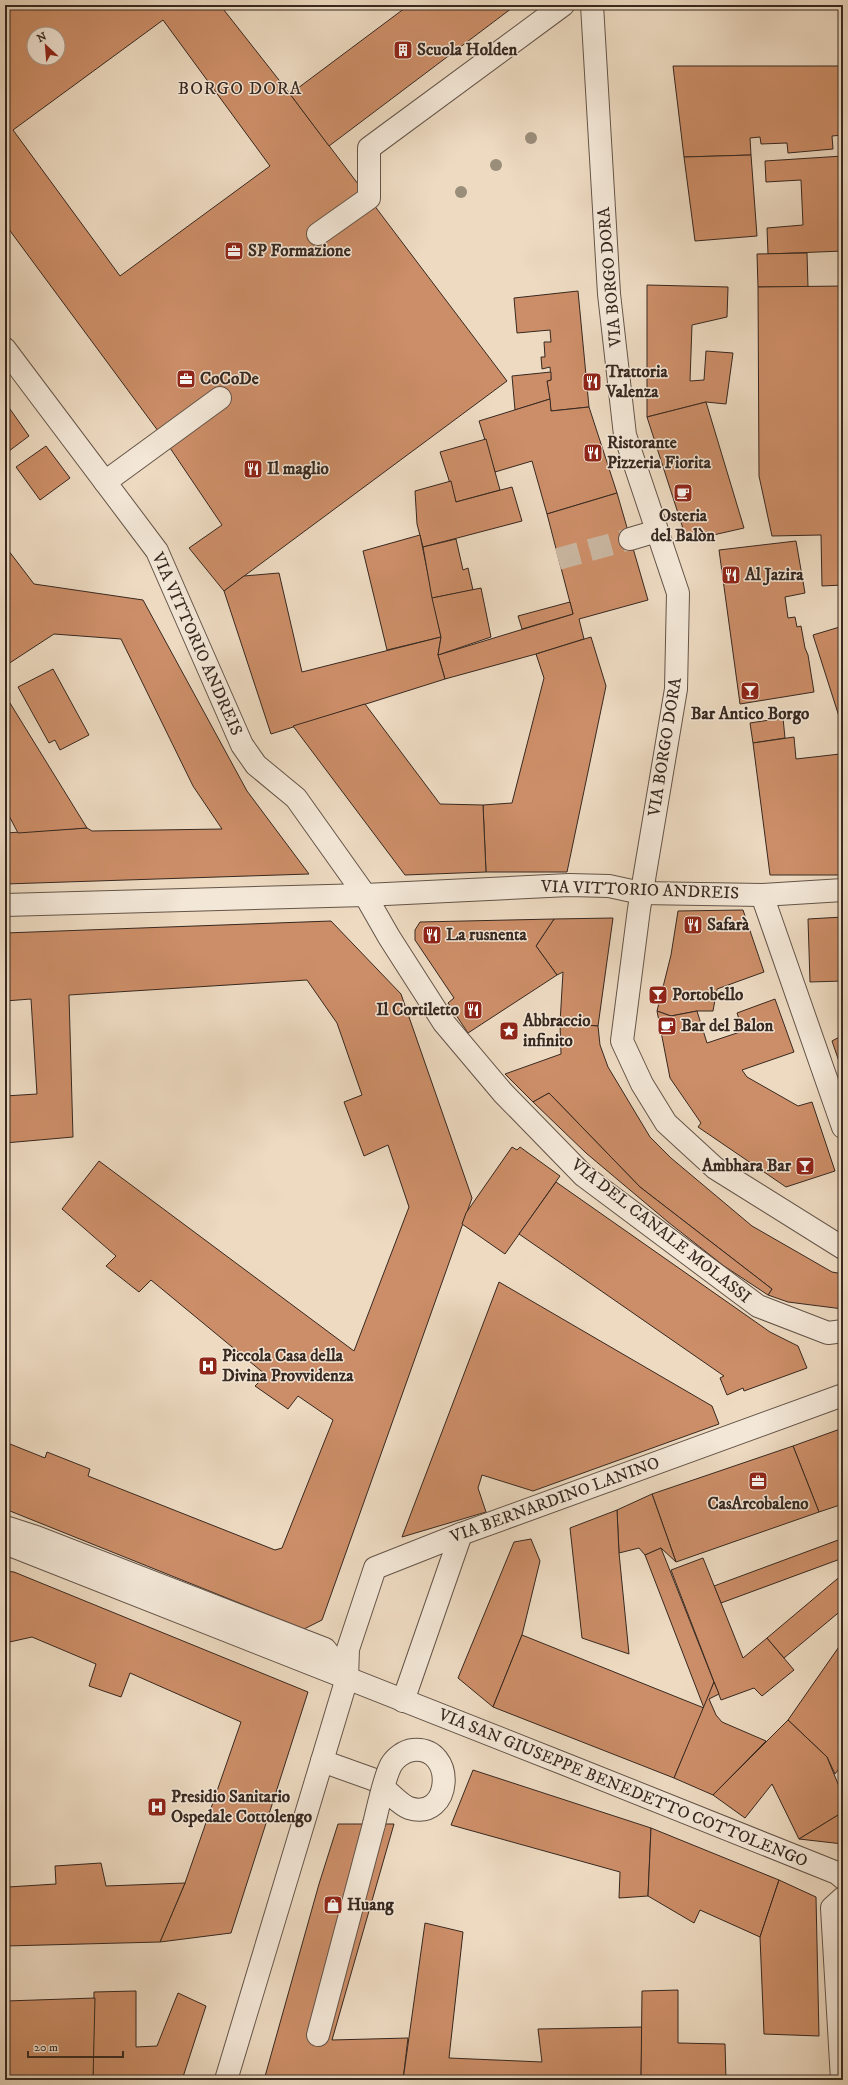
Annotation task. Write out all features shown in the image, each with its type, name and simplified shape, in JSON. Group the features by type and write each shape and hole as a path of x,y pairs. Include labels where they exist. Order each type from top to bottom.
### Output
{"street":[{"path":"318,234 368,198 369,148 564,5"},
{"name":"VIA BORGO DORA","path":"592,5 609,294 625,435 678,593 676,689 641,893 622,1041 642,1084 666,1123 716,1168 843,1248"},
{"name":"VIA VITTORIO ANDREIS","path":"5,349 157,551 242,745 256,765 296,798 365,894"},
{"path":"105,482 220,398"},
{"path":"630,539 657,531"},
{"name":"VIA VITTORIO ANDREIS","path":"5,905 569,886 609,886 641,893 762,895 843,890"},
{"name":"VIA DEL CANALE MOLASSI","path":"365,894 389,937 444,1023 503,1093 584,1176 758,1306 828,1333 843,1331"},
{"path":"762,895 843,1127"},
{"name":"VIA BERNARDINO LANINO","path":"226,2080 347,1678 348,1649 375,1568 461,1534 843,1395"},
{"path":"403,1700 461,1534"},
{"name":"VIA SAN GIUSEPPE BENEDETTO COTTOLENGO","path":"6,1540 347,1678 837,1873 843,1878"},
{"path":"318,2035 374,1824 391,1765 398,1757 409,1751 422,1749 436,1758 444,1772 444,1785 440,1797 432,1807 418,1809 407,1807 387,1791 375,1780 322,1761"},
{"path":"842,2080 832,1908 843,1898"}],"building":[{"path":"5,5 220,5 290,94 507,381 224,591 189,548 222,525 164,439 5,224","holes":["163,20 270,166 120,276 13,130"]},
{"name":"Scuola Holden","path":"409,5 516,5 329,146 290,94"},
{"path":"673,66 843,66 843,135 832,136 833,149 788,153 787,143 761,144 760,137 750,138 751,155 684,157"},
{"path":"751,155 757,236 695,241 684,157"},
{"path":"843,156 843,251 768,254 767,228 803,225 801,180 766,182 765,161"},
{"path":"807,253 808,287 758,287 757,254"},
{"path":"647,285 728,287 727,317 692,325 690,381 704,380 706,351 733,353 726,404 706,402 647,417"},
{"path":"843,286 843,585 822,586 821,535 772,536 759,476 758,287"},
{"path":"578,291 589,407 551,411 547,381 551,380 550,367 542,369 541,357 545,357 544,342 551,342 550,330 517,333 514,298"},
{"path":"551,372 551,380 547,381 550,399 515,410 512,376"},
{"path":"550,399 551,411 589,407 617,493 547,514 532,461 495,472 479,421"},
{"path":"5,402 29,436 5,454"},
{"path":"706,402 744,528 687,541 647,417"},
{"path":"486,439 500,490 456,502 440,452"},
{"path":"46,446 70,478 40,500 16,467"},
{"path":"451,481 456,502 512,487 522,521 423,547 417,524 415,491"},
{"path":"617,493 648,600 579,619 584,639 445,679 438,655 573,614 547,514"},
{"path":"420,535 441,637 387,650 363,551"},
{"path":"456,539 463,570 468,568 473,590 432,598 423,547"},
{"path":"796,541 805,593 785,597 788,618 795,617 797,627 801,626 805,648 808,655 814,692 740,704 719,550"},
{"path":"5,546 34,584 143,600 247,791 309,874 5,884 5,833 87,828 92,831 222,829 193,786 121,639 54,634 5,666"},
{"path":"279,573 302,672 441,637 438,655 445,679 271,734 224,591 244,576"},
{"path":"481,588 491,637 438,655 441,637 432,598"},
{"path":"570,602 573,614 522,629 518,616"},
{"path":"843,626 843,729 813,635"},
{"path":"591,637 606,686 567,872 486,872 483,805 512,803 544,678 536,654"},
{"path":"53,669 89,735 60,750 55,740 49,743 18,687"},
{"path":"5,695 87,828 18,833 5,808"},
{"path":"365,704 440,804 483,805 486,872 405,875 293,726"},
{"path":"783,718 785,738 753,743 750,723"},
{"path":"794,737 796,759 840,754 843,790 843,875 770,875 753,743"},
{"path":"743,910 764,972 717,989 713,1011 697,1011 671,1016 657,1011 671,955 678,911"},
{"path":"843,917 843,981 810,982 808,919"},
{"path":"613,918 598,1026 560,1023 563,972 557,975 536,946 554,919"},
{"path":"554,919 536,946 557,975 468,1033 448,1003 454,998 415,940 415,930 420,922"},
{"path":"331,921 401,994 472,1198 322,1620 304,1629 5,1509 5,1442 45,1458 47,1452 90,1469 88,1476 275,1550 282,1548 333,1420 298,1396 288,1409 255,1386 266,1375 151,1280 139,1292 106,1266 116,1256 62,1209 99,1161 354,1351 409,1207 388,1145 364,1156 344,1102 362,1095 337,1023 307,980 69,995 73,1137 5,1143 5,1096 37,1094 31,999 5,1001 5,933"},
{"path":"775,999 794,1052 742,1070 747,1077 798,1106 812,1102 835,1171 786,1187 698,1127 701,1123 670,1078 657,1011 671,1016 697,1011 707,1043 743,1031 737,1013"},
{"path":"560,1023 598,1026 600,1045 608,1067 650,1137 671,1158 752,1226 832,1272 843,1274 843,1309 788,1302 768,1295 772,1289 640,1187 549,1093 533,1102 505,1074 561,1054"},
{"path":"843,1035 843,1073 832,1041"},
{"path":"549,1093 640,1187 772,1289 768,1295 724,1266 668,1222 586,1153 533,1102"},
{"path":"512,1147 517,1150 520,1147 560,1176 505,1254 462,1224 466,1213"},
{"path":"556,1182 770,1332 798,1346 807,1368 744,1391 743,1388 727,1395 720,1378 724,1376 519,1234"},
{"path":"499,1282 712,1406 719,1424 533,1491 482,1475 478,1488 486,1512 402,1537"},
{"path":"843,1428 843,1504 819,1512 793,1446"},
{"path":"793,1446 819,1512 676,1562 652,1494"},
{"path":"652,1494 676,1562 661,1548 645,1555 639,1548 619,1553 617,1510"},
{"path":"617,1510 619,1553 629,1654 582,1638 570,1528"},
{"path":"531,1539 540,1561 522,1635 493,1707 458,1678 514,1542"},
{"path":"841,1539 843,1558 721,1603 714,1586"},
{"path":"661,1548 714,1682 704,1708 645,1555"},
{"path":"703,1558 743,1658 767,1638 794,1670 762,1696 754,1688 721,1700 671,1570"},
{"path":"5,1571 14,1572 308,1692 231,1933 160,1942 185,1883 241,1722 130,1673 121,1697 89,1686 96,1664 32,1637 5,1643"},
{"path":"843,1574 843,1609 784,1658 767,1638"},
{"path":"522,1635 704,1708 674,1778 493,1707"},
{"path":"843,1641 843,1763 835,1774 827,1757 788,1720"},
{"path":"5,1677 8,1887 56,1884 55,1866 101,1863 106,1886 185,1883 160,1942 5,1946"},
{"path":"714,1682 719,1694 709,1699 716,1715 722,1722 766,1741 713,1795 674,1778"},
{"path":"788,1720 827,1757 843,1796 843,1812 799,1839 772,1784 745,1818 713,1795"},
{"path":"473,1770 651,1828 648,1896 619,1898 620,1872 451,1825"},
{"path":"843,1812 843,1844 799,1839"},
{"path":"338,1824 394,1824 332,2040 408,2038 403,2080 264,2080 319,1884"},
{"path":"651,1828 779,1880 760,1937 700,1910 694,1923 648,1896"},
{"path":"779,1880 816,1897 819,2036 764,2034 760,1937"},
{"path":"425,1923 463,1932 449,2058 542,2062 538,2029 642,2027 641,2080 403,2080"},
{"path":"678,1990 678,2043 725,2044 726,2080 641,2080 642,1991"},
{"path":"136,1991 136,2047 157,2046 178,1993 206,2006 182,2080 93,2080 94,1992"},
{"path":"95,1998 93,2080 6,2080 6,2001"},
{"path":"6,2056 6,2080 5,2080"}],"tunnel":[{"path":"558,559 630,539"}],"place":[{"name":"Scuola Holden","path":"403,50"},
{"name":"SP Formazione","path":"234,251"},
{"name":"CoCoDe","path":"186,379"},
{"name":"Trattoria Valenza","path":"592,382"},
{"name":"Ristorante Pizzeria Fiorita","path":"593,453"},
{"name":"Il maglio","path":"253,469"},
{"name":"Osteria del Balòn","path":"683,493"},
{"name":"Al Jazira","path":"731,575"},
{"name":"Bar Antico Borgo","path":"750,691"},
{"name":"Safarà","path":"693,925"},
{"name":"La rusnenta","path":"432,935"},
{"name":"Portobello","path":"658,995"},
{"name":"Il Cortiletto","path":"473,1010"},
{"name":"Bar del Balon","path":"667,1026"},
{"name":"Abbraccio infinito","path":"509,1031"},
{"name":"Ambhara Bar","path":"805,1166"},
{"name":"Piccola Casa della Divina Provvidenza","path":"208,1366"},
{"name":"CasArcobaleno","path":"758,1481"},
{"name":"Presidio Sanitario Ospedale Cottolengo","path":"157,1807"},
{"name":"Huang","path":"333,1905"}],"district":[{"name":"BORGO DORA","path":"240,89"}]}
